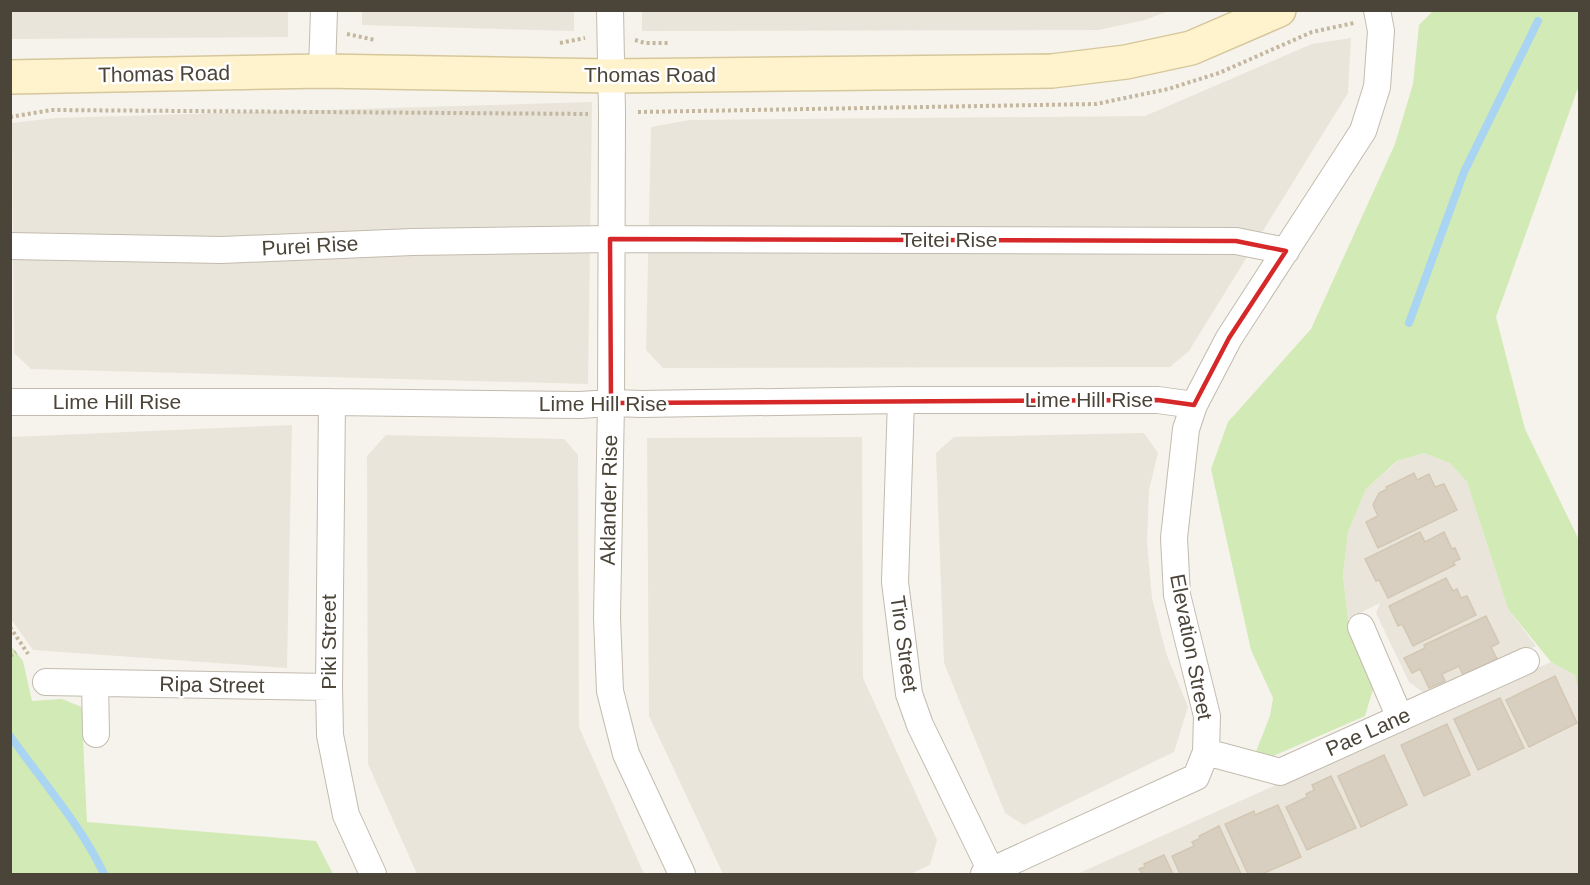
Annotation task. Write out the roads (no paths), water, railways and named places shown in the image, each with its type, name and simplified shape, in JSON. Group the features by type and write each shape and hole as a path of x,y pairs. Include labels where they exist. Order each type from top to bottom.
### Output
{"street":[{"path":"322,71 324,10"},
{"name":"Aklander Rise","path":"610,10 611,402 607,618 610,692 626,754 682,874"},
{"name":"Thomas Road","path":"10,77 322,71 611,76 1052,71 1126,62 1191,48 1279,10"},
{"name":"Elevation Street","path":"988,873 1196,777 1206,752 1207,716 1177,595 1174,538 1186,429 1194,405 1229,338 1363,131 1377,87 1381,31 1377,10"},
{"name":"Teitei Rise","path":"610,239 1236,241 1286,251"},
{"name":"Purei Rise","path":"10,246 222,250 412,242 610,239"},
{"name":"Lime Hill Rise","path":"10,402 572,405 611,402 642,404 901,400 1158,400 1194,405"},
{"name":"Tiro Street","path":"901,400 895,582 909,694 920,725 988,873"},
{"name":"Piki Street","path":"332,402 330,735 346,815 373,874"},
{"path":"1361,627 1400,718"},
{"name":"Pae Lane","path":"1206,752 1280,772 1526,661"},
{"name":"Ripa Street","path":"46,682 329,687"},
{"path":"95,683 96,734"}],"waterway":[{"path":"1409,323 1464,172 1538,21"},
{"path":"10,736 72,820 104,874"}]}
